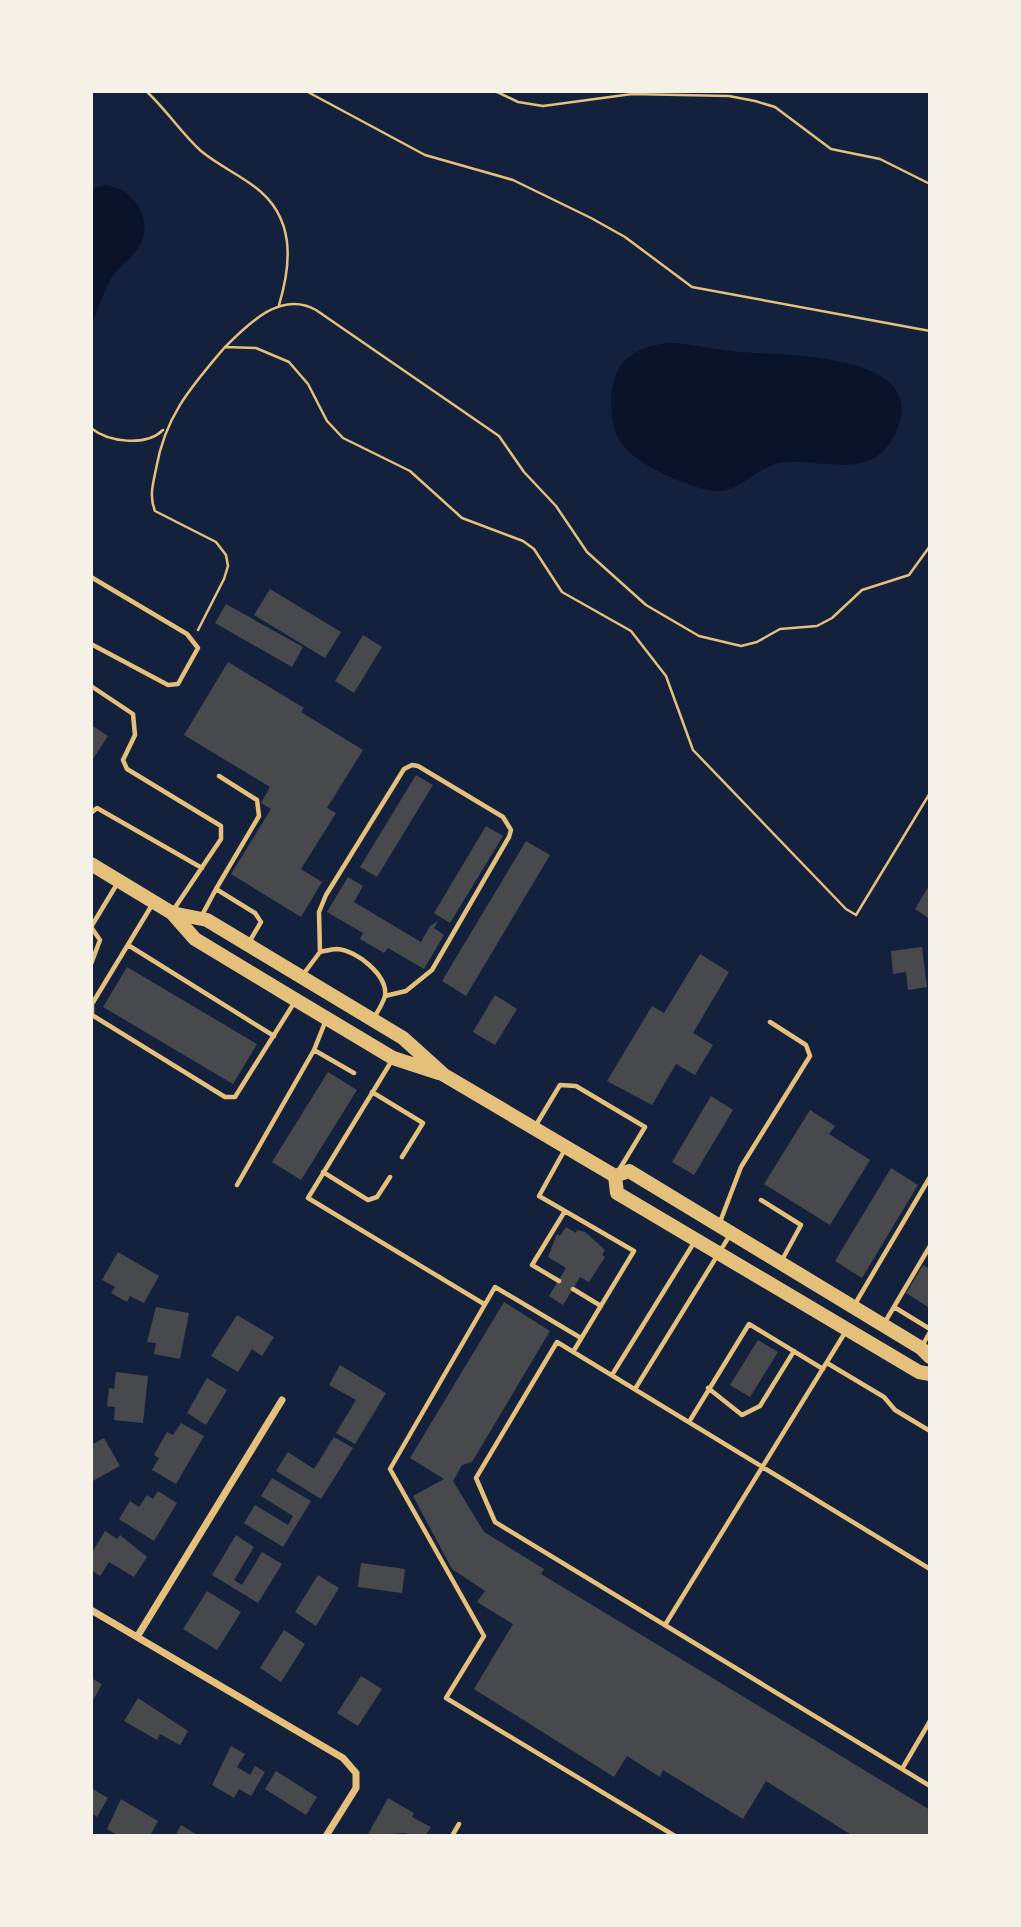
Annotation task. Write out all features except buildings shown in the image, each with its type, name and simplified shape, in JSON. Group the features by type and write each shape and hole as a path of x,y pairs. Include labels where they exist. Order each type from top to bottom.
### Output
{"main road":[{"path":"91,864 172,912 201,919 248,945 403,1038 444,1075 533,1129 615,1176 629,1171 925,1352"},
{"path":"172,912 195,939 296,1000 393,1058 444,1075"},
{"path":"615,1176 617,1193 847,1331 919,1372 930,1374"}],"street":[{"path":"137,1637 282,1400"},
{"path":"91,1610 343,1758 356,1773 356,1788 326,1836"}],"lane":[{"path":"91,577 193,639 198,648 178,684 168,685 91,644"},
{"path":"91,686 133,714 135,734 123,760 127,769 221,826 221,839 172,912"},
{"path":"301,977 320,952 319,912 326,895 404,769 412,765 418,766 502,817 511,830 432,970 406,990 385,996"},
{"path":"201,919 259,816 257,800 219,776"},
{"path":"91,813 97,808 201,868"},
{"path":"92,962 100,940 91,927 119,881"},
{"path":"216,889 255,913 261,922 248,945"},
{"path":"154,902 92,1004 92,1015 225,1097 235,1097 296,1000"},
{"path":"128,945 274,1036"},
{"path":"320,952 338,949 359,958 378,973 385,996 373,1020"},
{"path":"237,1185 314,1050 327,1018"},
{"path":"635,1389 719,1254 741,1167 810,1056 806,1045 770,1022"},
{"path":"314,1050 354,1073"},
{"path":"393,1058 307,1198 485,1304"},
{"path":"533,1129 560,1085 576,1086 645,1127 615,1176"},
{"path":"372,1092 423,1123 402,1157"},
{"path":"565,1148 539,1196 634,1251 573,1352"},
{"path":"323,1172 369,1200 377,1197 390,1177"},
{"path":"853,1308 930,1177"},
{"path":"761,1200 801,1224 780,1263"},
{"path":"559,1281 532,1265 565,1210"},
{"path":"612,1375 696,1240"},
{"path":"883,1325 930,1246"},
{"path":"581,1338 495,1287 390,1469 484,1636 446,1698 675,1836"},
{"path":"573,1289 601,1306"},
{"path":"894,1307 930,1331 925,1352"},
{"path":"689,1422 749,1324 823,1369"},
{"path":"665,1625 847,1331"},
{"path":"930,1569 557,1342 476,1478 495,1522 930,1786"},
{"path":"708,1388 743,1415 760,1406 794,1351"},
{"path":"827,1363 884,1397 895,1410 930,1432"},
{"path":"902,1769 930,1721"},
{"path":"452,1836 459,1824"}],"path":[{"path":"146,91 198,149 255,187 276,211 287,230 288,246 288,278 279,305"},
{"path":"306,91 425,155 503,177 591,218 625,237 692,286 930,331"},
{"path":"495,91 518,102 543,106 632,94 729,96 755,100 775,107 831,149 880,159 930,184"},
{"path":"193,639 228,566 226,555 216,542 155,511 151,495 158,450 168,424 186,394 225,347 253,322 279,305 299,304 316,310 499,436 524,472 556,506 587,552 646,605 699,636 741,646 757,642 780,629 817,626 832,618 862,590 904,579 914,571 930,546"},
{"path":"225,347 256,348 289,362 308,384 327,421 343,438 410,471 462,517 523,541 534,550 562,593 631,631 666,676 693,750 846,909 856,915 930,793"},
{"path":"91,428 110,439 131,439 155,437 168,424"}],"water":[{"path":"104,185 124,191 132,198 142,215 144,235 131,257 110,280 91,325 91,190"},
{"path":"671,343 739,352 813,357 870,370 890,383 901,400 899,424 890,442 879,455 866,461 836,465 803,462 776,464 723,491 691,485 650,467 628,451 617,435 612,414 614,380 623,362 645,348"}]}
